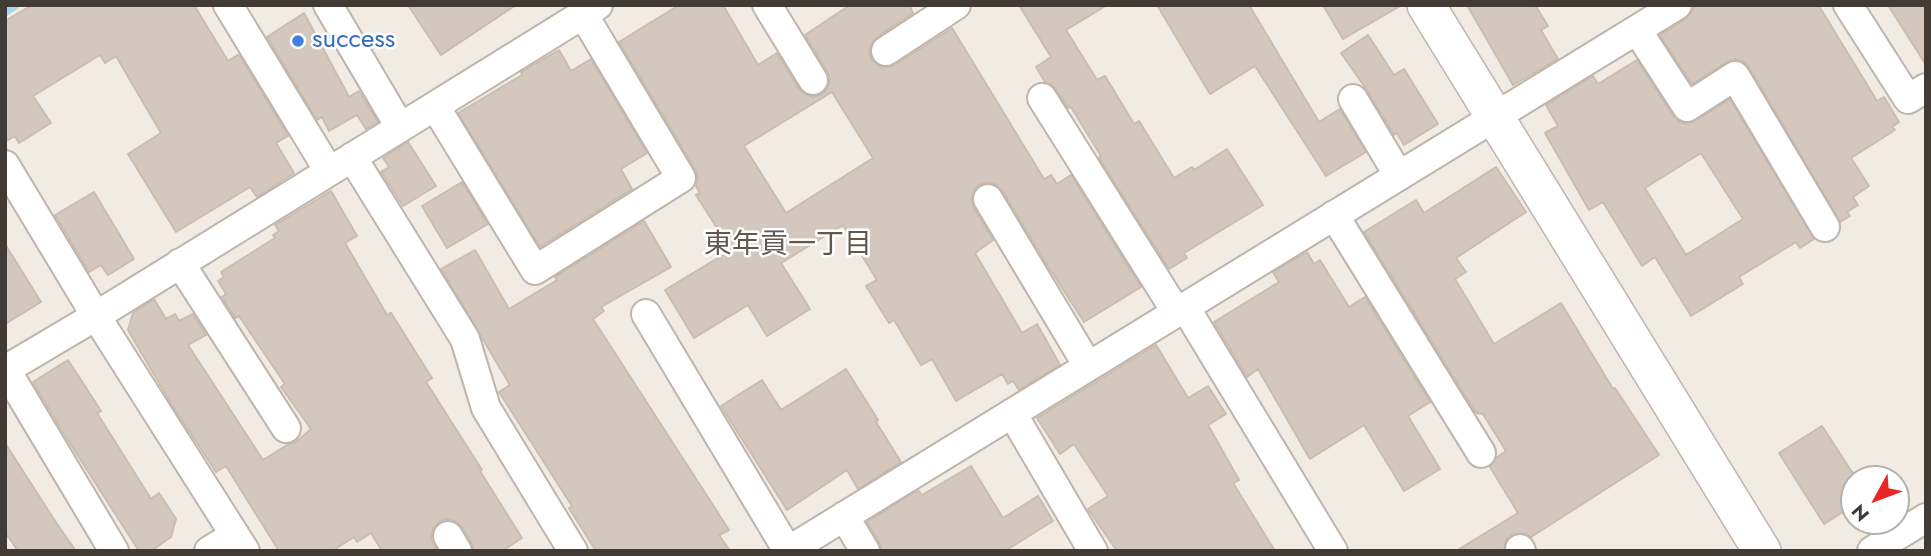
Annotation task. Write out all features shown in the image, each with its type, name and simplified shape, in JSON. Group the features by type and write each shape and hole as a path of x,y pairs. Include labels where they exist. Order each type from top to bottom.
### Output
{"street":[{"path":"228,5 465,339 486,408 573,551"},
{"path":"328,5 400,127"},
{"path":"766,5 813,80"},
{"path":"1426,5 1762,551"},
{"path":"646,314 788,551 1678,5"},
{"path":"1848,5 1908,99 1926,88"},
{"path":"114,551 6,370 590,10 681,178 535,270 435,106"},
{"path":"886,51 938,10"},
{"path":"1637,30 1688,107 1735,76 1825,227"},
{"path":"1042,98 1181,310 1333,551"},
{"path":"1353,99 1399,176"},
{"path":"5,165 96,316 240,543 209,551"},
{"path":"988,199 1088,366"},
{"path":"1334,215 1481,453"},
{"path":"180,262 286,428"},
{"path":"1012,413 1093,551"},
{"path":"844,516 865,551"},
{"path":"1871,551 1926,518"}],"building":[{"path":"32,5 194,5 228,61 239,54 288,136 276,143 294,173 257,197 250,187 176,232 128,154 161,133 116,56 105,63 100,55 33,96 51,123 19,143 15,136 5,142 5,21"},
{"path":"408,5 516,5 441,55"},
{"path":"679,5 723,5 758,65 777,53 799,89 813,97 822,94 830,79 805,35 850,5 909,5 913,13 872,43 869,51 872,60 879,66 895,65 952,28 1044,179 1051,175 1057,184 1071,175 1141,287 1084,322 1002,190 987,182 974,190 971,200 993,240 975,253 1022,333 1037,324 1060,365 1019,390 1013,381 1008,384 1002,374 956,401 932,359 921,365 894,320 889,323 866,286 877,280 843,225 781,263 810,309 767,336 748,305 694,338 665,290 731,250 696,195 700,193 696,186 698,178 695,169 619,42","holes":["832,92 873,158 786,213 744,146"]},
{"path":"1019,5 1107,5 1066,30 1097,80 1105,76 1134,124 1139,121 1174,178 1192,167 1194,170 1227,149 1263,205 1184,253 1187,258 1169,269 1099,158 1101,156 1071,107 1068,108 1056,89 1045,82 1036,67 1051,57"},
{"path":"1157,5 1249,5 1319,122 1340,109 1366,152 1326,176 1255,66 1210,94"},
{"path":"1323,5 1402,5 1343,39"},
{"path":"1467,5 1535,5 1548,26 1541,30 1558,59 1513,85"},
{"path":"1696,5 1819,6 1877,101 1884,97 1899,122 1892,127 1895,130 1851,158 1869,186 1853,197 1858,205 1847,212 1850,216 1840,222 1744,62 1735,59 1727,62 1692,84 1660,35 1686,19"},
{"path":"1888,5 1926,5 1926,65"},
{"path":"304,13 349,97 359,91 378,122 366,129 357,115 329,131 322,117 317,120 267,37"},
{"path":"1368,35 1394,75 1404,69 1438,124 1404,145 1397,133 1394,135 1341,53"},
{"path":"559,50 571,71 591,59 647,153 621,169 632,189 540,247 458,113"},
{"path":"1637,60 1673,116 1687,124 1730,99 1814,239 1800,248 1796,242 1739,277 1743,284 1691,316 1655,257 1642,266 1603,202 1589,210 1545,133 1558,126 1546,105 1593,76 1598,84","holes":["1701,153 1743,219 1686,255 1645,188"]},
{"path":"408,142 436,186 403,206 381,172 389,167 383,158"},
{"path":"1496,167 1526,212 1456,258 1466,272 1455,279 1494,344 1561,303 1613,389 1615,388 1659,455 1531,537 1522,533 1512,535 1506,540 1504,551 1456,551 1518,513 1490,467 1496,458 1506,451 1483,414 1476,413 1364,232 1416,200 1424,213"},
{"path":"462,182 488,224 447,248 422,206"},
{"path":"331,191 357,236 345,243 387,315 391,313 432,378 426,382 522,538 502,551 474,551 462,527 448,519 440,521 433,529 431,537 437,551 382,551 371,533 357,542 354,537 332,551 279,551 226,466 216,472 172,405 128,330 133,313 154,299 166,319 175,314 179,321 193,314 206,335 188,345 263,460 296,442 311,429 281,387 285,384 239,316 235,318 222,297 226,294 218,281 224,277 221,272 275,238 273,235 279,231 275,225"},
{"path":"94,192 134,259 108,275 101,265 89,272 55,215"},
{"path":"644,221 671,267 601,307 604,311 593,319 729,530 719,535 730,551 596,551 569,508 572,506 499,392 510,385 441,269 475,250 509,309"},
{"path":"5,244 41,302 5,324"},
{"path":"1307,252 1314,264 1320,260 1349,307 1365,297 1430,402 1408,416 1440,469 1404,491 1364,425 1310,459 1258,369 1247,377 1214,322 1279,282 1273,272"},
{"path":"1156,345 1188,398 1208,386 1226,414 1208,425 1239,480 1233,483 1275,551 1117,551 1088,509 1108,496 1074,444 1060,454 1037,418"},
{"path":"68,360 101,411 97,413 151,499 159,493 176,519 171,537 151,551 139,551 33,382"},
{"path":"846,369 901,462 858,489 847,470 787,510 721,406 762,380 781,410"},
{"path":"1822,426 1847,465 1840,465 1840,514 1824,524 1779,453"},
{"path":"5,443 76,551 18,551 5,532"},
{"path":"971,466 1003,518 1038,496 1053,521 1005,551 882,551 867,522 918,490 922,495"}],"waterway":[{"path":"5,11 14,5"}],"place":[{"name":"success","path":"298,41"}],"district":[{"name":"東年貢一丁目","path":"788,246"}]}
